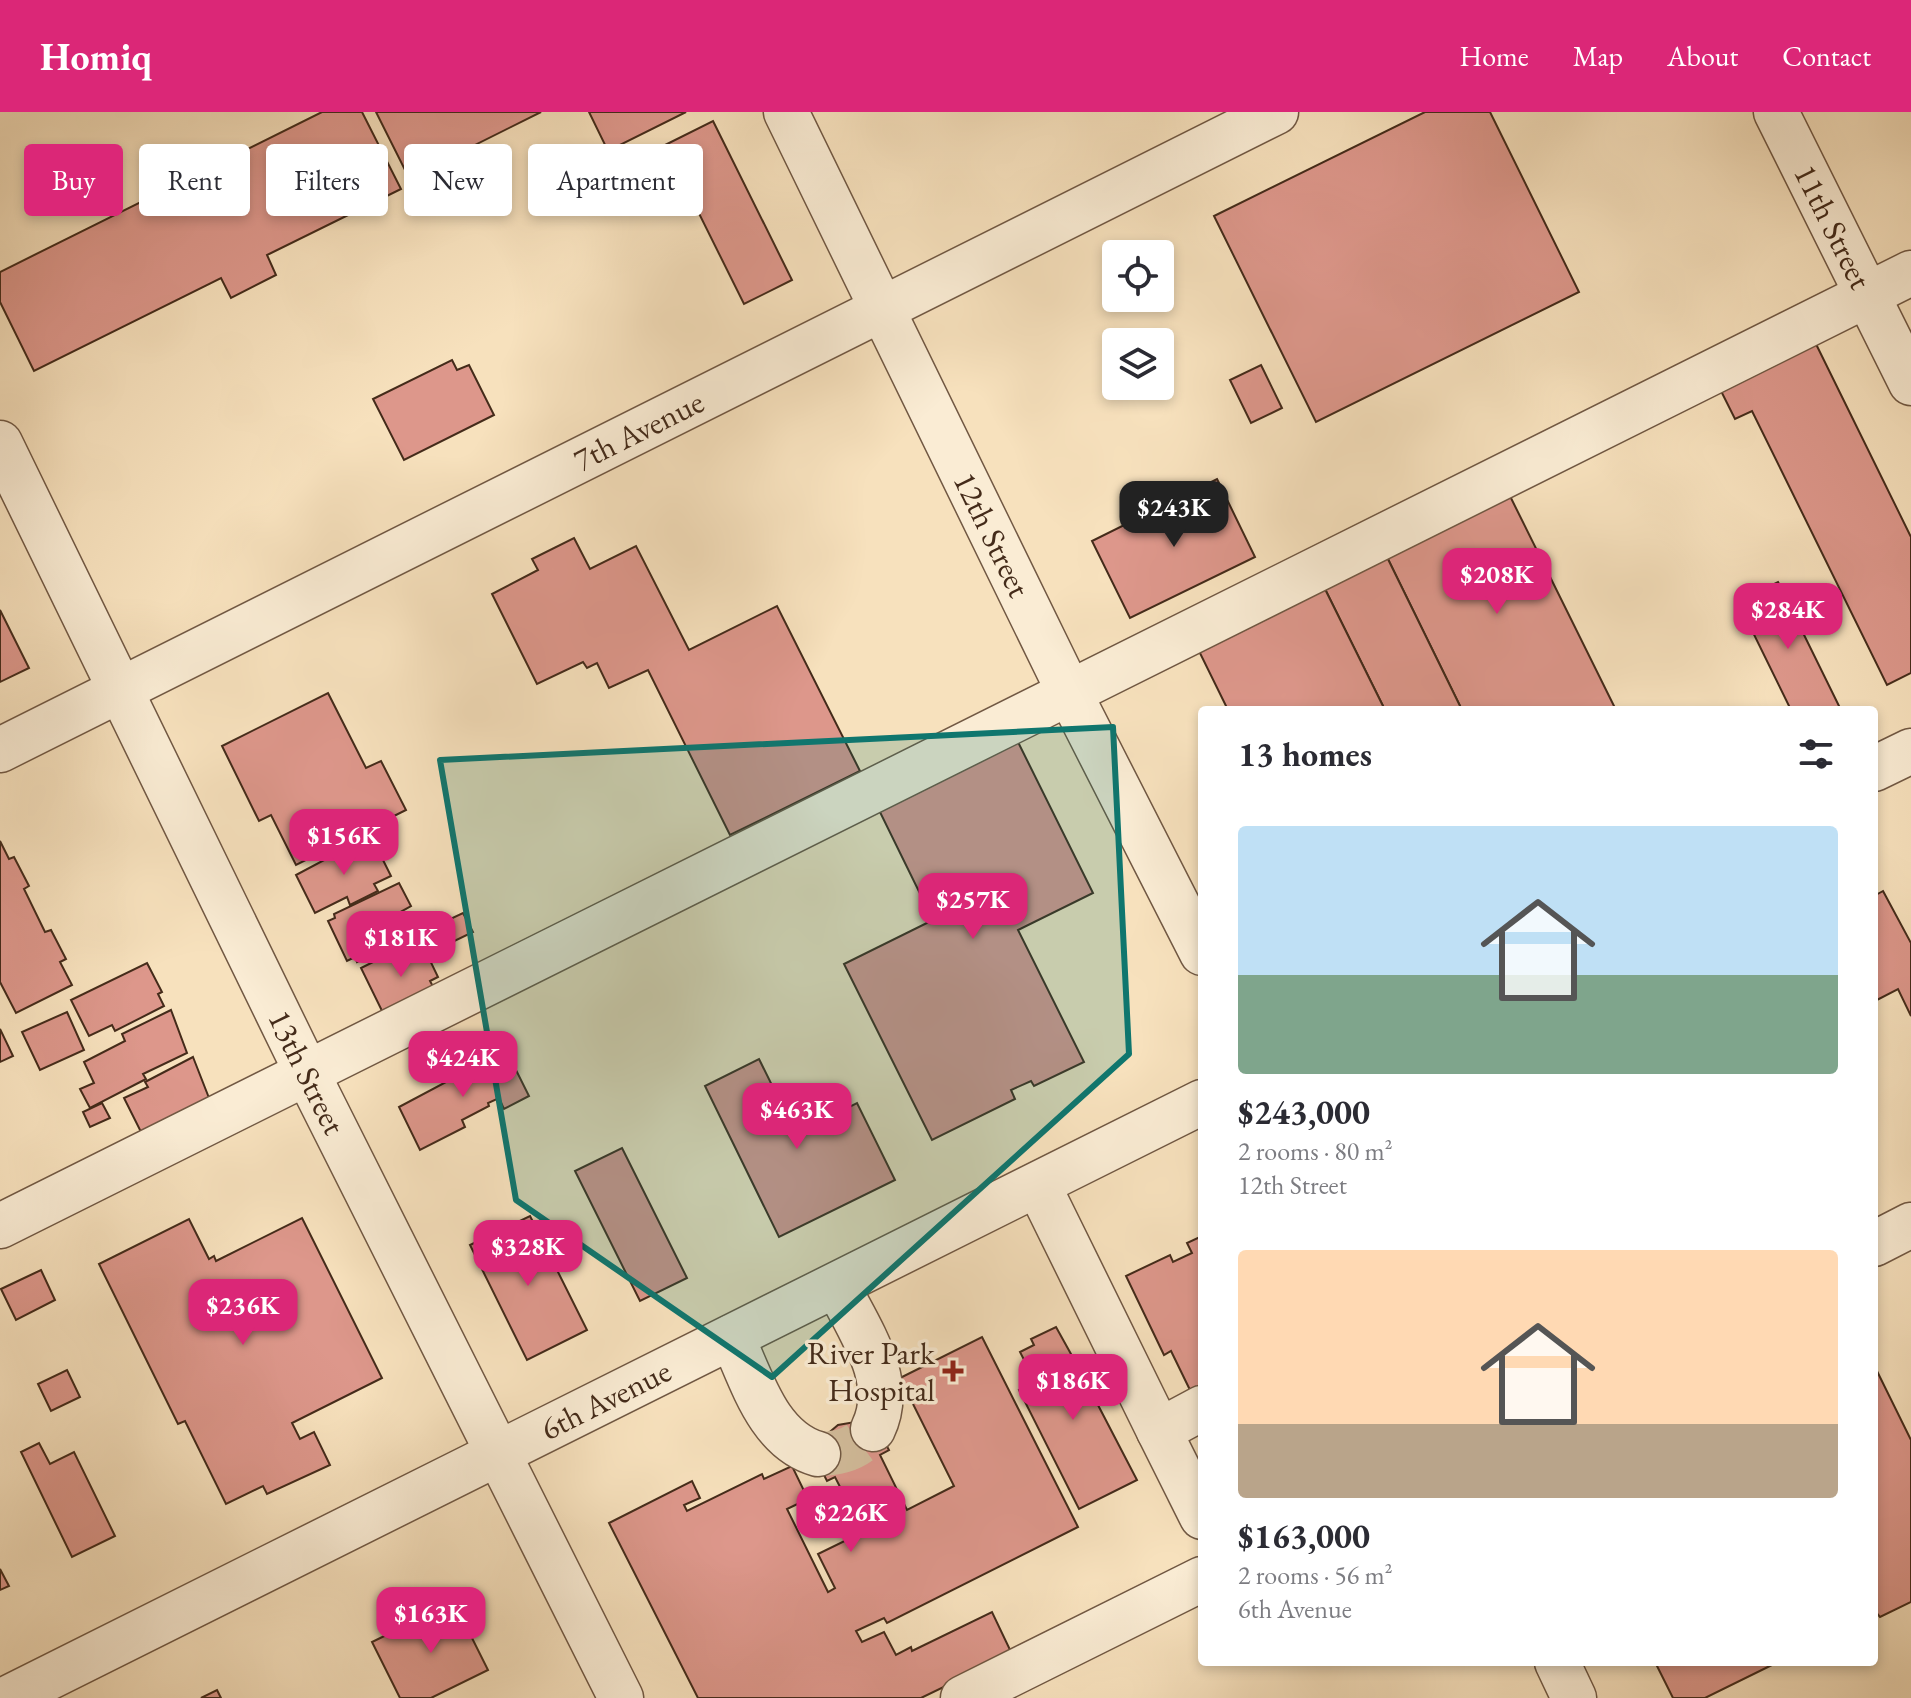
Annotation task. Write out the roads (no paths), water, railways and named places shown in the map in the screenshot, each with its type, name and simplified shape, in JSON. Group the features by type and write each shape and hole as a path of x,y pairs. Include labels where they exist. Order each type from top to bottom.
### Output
{"street":[{"name":"12th Street","path":"786,112 1069,692 1198,945"},
{"name":"7th Avenue","path":"0,750 1276,112"},
{"name":"11th Street","path":"1776,112 1911,383"},
{"path":"0,1226 1911,273"},
{"name":"13th Street","path":"0,443 307,1073 621,1698"},
{"path":"1878,767 1911,751"},
{"name":"6th Avenue","path":"8,1698 1198,1104"},
{"path":"1038,1185 1198,1509"},
{"path":"1878,1242 1911,1225"},
{"path":"837,1285 880,1378 882,1407 873,1429"},
{"path":"732,1337 778,1429 795,1446 818,1454"},
{"path":"1159,1431 1198,1410"},
{"path":"963,1698 1198,1581"},
{"path":"1559,1666 1574,1698"}],"tunnel":[{"path":"818,1454 849,1449 873,1429"}],"place":[{"name":"River Park Hospital","path":"953,1371"}]}
